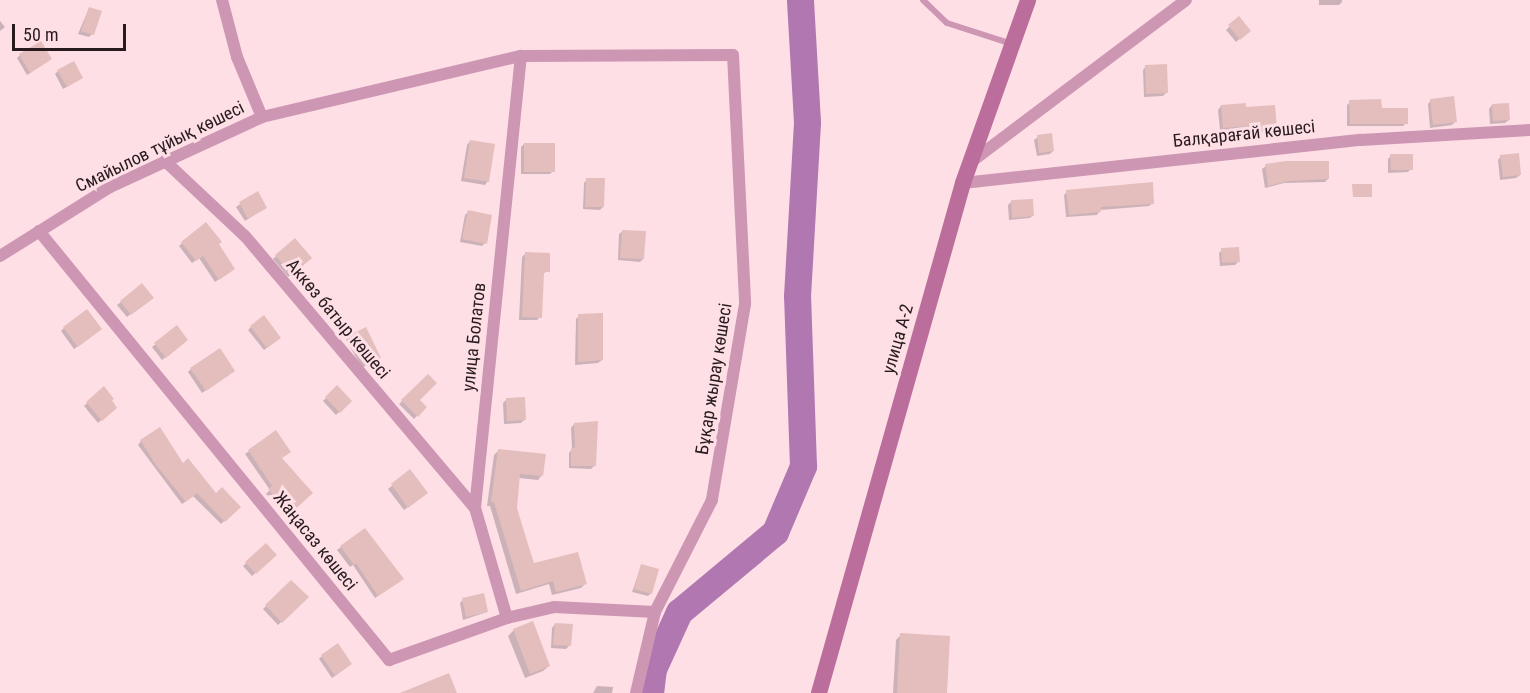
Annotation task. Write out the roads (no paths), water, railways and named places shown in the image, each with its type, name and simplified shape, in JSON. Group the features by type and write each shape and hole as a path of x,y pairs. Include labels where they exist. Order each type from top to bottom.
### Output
{"main road":[{"name":"улица А-2","path":"819,693 963,183 1028,0"}],"street":[{"name":"Смайылов тұйық көшесі","path":"0,256 110,187 262,117 237,57 222,0"},
{"path":"971,162 1186,0"},
{"name":"Бұқар жырау көшесі","path":"521,56 733,54 745,304 712,500 655,612 636,693"},
{"path":"262,117 521,56"},
{"name":"улица Болатов","path":"507,618 475,508 521,56"},
{"name":"Балқарағай көшесі","path":"963,183 1361,140 1530,130"},
{"name":"Аккөз батыр көшесі","path":"165,161 245,236 475,508"},
{"name":"Жаңасаз көшесі","path":"39,231 389,660 507,618 554,607 655,612"}],"lane":[{"path":"923,0 947,23 1012,44"}],"waterway":[{"path":"650,693 653,669 679,612 775,532 803,466 797,296 807,122 800,0"}]}
